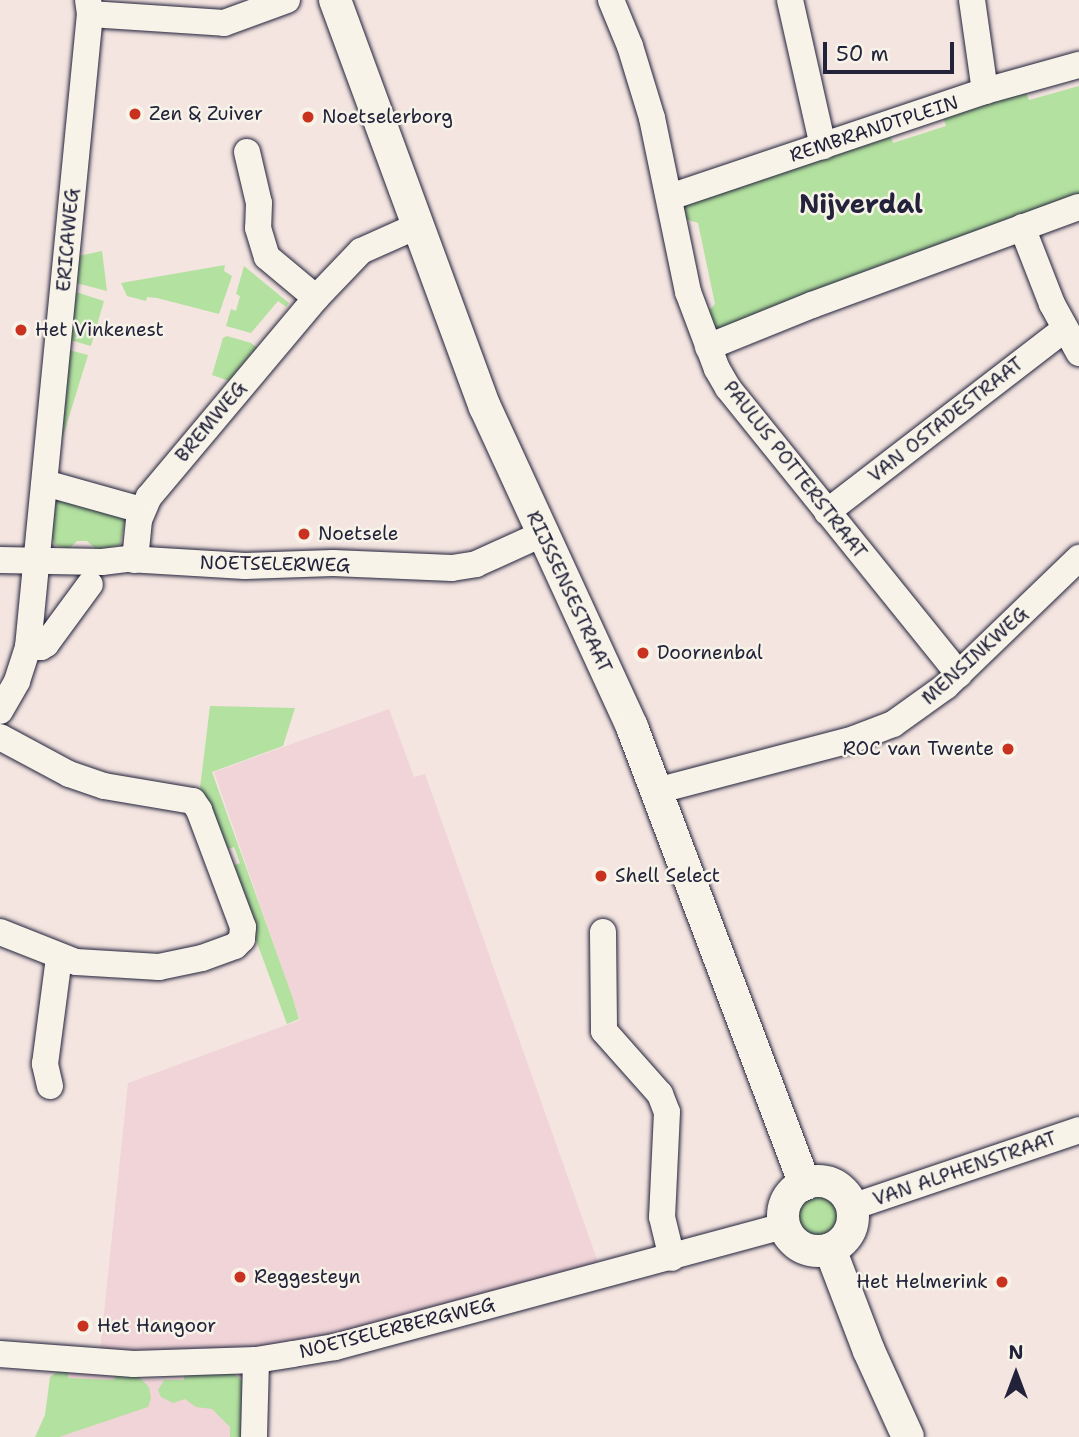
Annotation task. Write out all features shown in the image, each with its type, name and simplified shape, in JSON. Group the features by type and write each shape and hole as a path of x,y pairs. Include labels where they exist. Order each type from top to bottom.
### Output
{"main road":[{"name":"RIJSSENSESTRAAT","path":"335,0 485,407 632,727 805,1184"},
{"path":"830,1183 840,1189 852,1207 852,1226 848,1235 830,1249 816,1251 798,1245 784,1226 784,1206 788,1197 805,1184 830,1183"},
{"path":"830,1249 869,1351 908,1437"}],"street":[{"path":"89,7 211,23 236,20 287,0"},
{"name":"PAULUS POTTERSTRAAT","path":"611,0 630,46 652,118 688,292 728,388 959,674"},
{"path":"790,0 823,146"},
{"path":"972,0 985,91"},
{"name":"ERICAWEG","path":"0,711 17,681 28,647 89,7"},
{"name":"REMBRANDTPLEIN","path":"670,197 985,91 1079,65"},
{"path":"247,152 259,203 257,228 267,257 316,298"},
{"path":"709,347 1022,226 1079,207"},
{"name":"BREMWEG","path":"135,559 142,510 149,497 316,298 361,251 417,226"},
{"path":"1022,226 1052,304 1079,354"},
{"name":"VAN OSTADESTRAAT","path":"827,512 1065,329"},
{"path":"45,483 142,510"},
{"name":"NOETSELERWEG","path":"0,560 135,559 245,566 333,563 461,567 482,561 542,534"},
{"name":"MENSINKWEG","path":"656,791 854,739 893,724 959,674 1079,558"},
{"path":"28,647 41,647 47,643 90,584"},
{"path":"0,737 69,774 104,786 192,801 199,810 243,927 242,939 235,946 202,958 159,967 67,960 0,932"},
{"path":"603,932 604,1031 660,1094 666,1105 662,1217 672,1258"},
{"name":"VAN ALPHENSTRAAT","path":"852,1207 1079,1130"},
{"name":"NOETSELERBERGWEG","path":"0,1354 134,1364 256,1360 335,1348 784,1226"},
{"path":"254,1437 256,1360"}],"shaded area":[{"path":"389,709 414,777 425,774 599,1265 332,1335 260,1347 100,1351 128,1083 300,1020 214,772"},
{"path":"63,1371 114,1374 115,1380 229,1379 236,1437 40,1437"}],"green space":[{"path":"1079,86 1079,199 925,255 919,251 865,271 862,279 720,336 703,317 715,304 698,223 682,218 681,207 889,131 893,143 946,126 942,114 1024,88 1029,100"},
{"path":"102,251 107,291 76,283 78,256"},
{"path":"225,265 224,271 232,276 219,314 157,298 147,297 146,301 127,296 121,283"},
{"path":"244,266 289,303 286,307 278,301 251,333 226,326 231,309 236,311 240,296 236,294"},
{"path":"76,292 104,301 91,346 70,340"},
{"path":"227,336 251,343 260,350 252,352 229,381 212,375 223,338"},
{"path":"69,350 88,355 60,446"},
{"path":"57,491 127,511 120,545 97,550 87,541 77,541 69,549 55,545 51,535"},
{"path":"210,706 295,708 283,746 212,772 299,1019 287,1024 229,867 240,863 234,847 222,851 200,788"},
{"path":"818,1193 834,1200 841,1216 834,1232 818,1239 802,1232 795,1216 802,1200"},
{"path":"57,1372 68,1372 68,1378 114,1380 115,1375 138,1376 149,1387 151,1398 148,1407 59,1437 35,1437 45,1415 50,1377"},
{"path":"233,1373 243,1381 243,1437 230,1437 230,1427 212,1409 196,1407 185,1399 173,1403 161,1397 158,1390 164,1380 184,1380 184,1375"}],"place":[{"name":"Zen & Zuiver","path":"135,114"},
{"name":"Noetselerborg","path":"308,117"},
{"name":"Het Vinkenest","path":"21,330"},
{"name":"Noetsele","path":"304,534"},
{"name":"Doornenbal","path":"643,653"},
{"name":"ROC van Twente","path":"1008,749"},
{"name":"Shell Select","path":"601,876"},
{"name":"Reggesteyn","path":"240,1277"},
{"name":"Het Helmerink","path":"1002,1282"},
{"name":"Het Hangoor","path":"83,1326"}],"district":[{"name":"Nijverdal","path":"861,204"}]}
